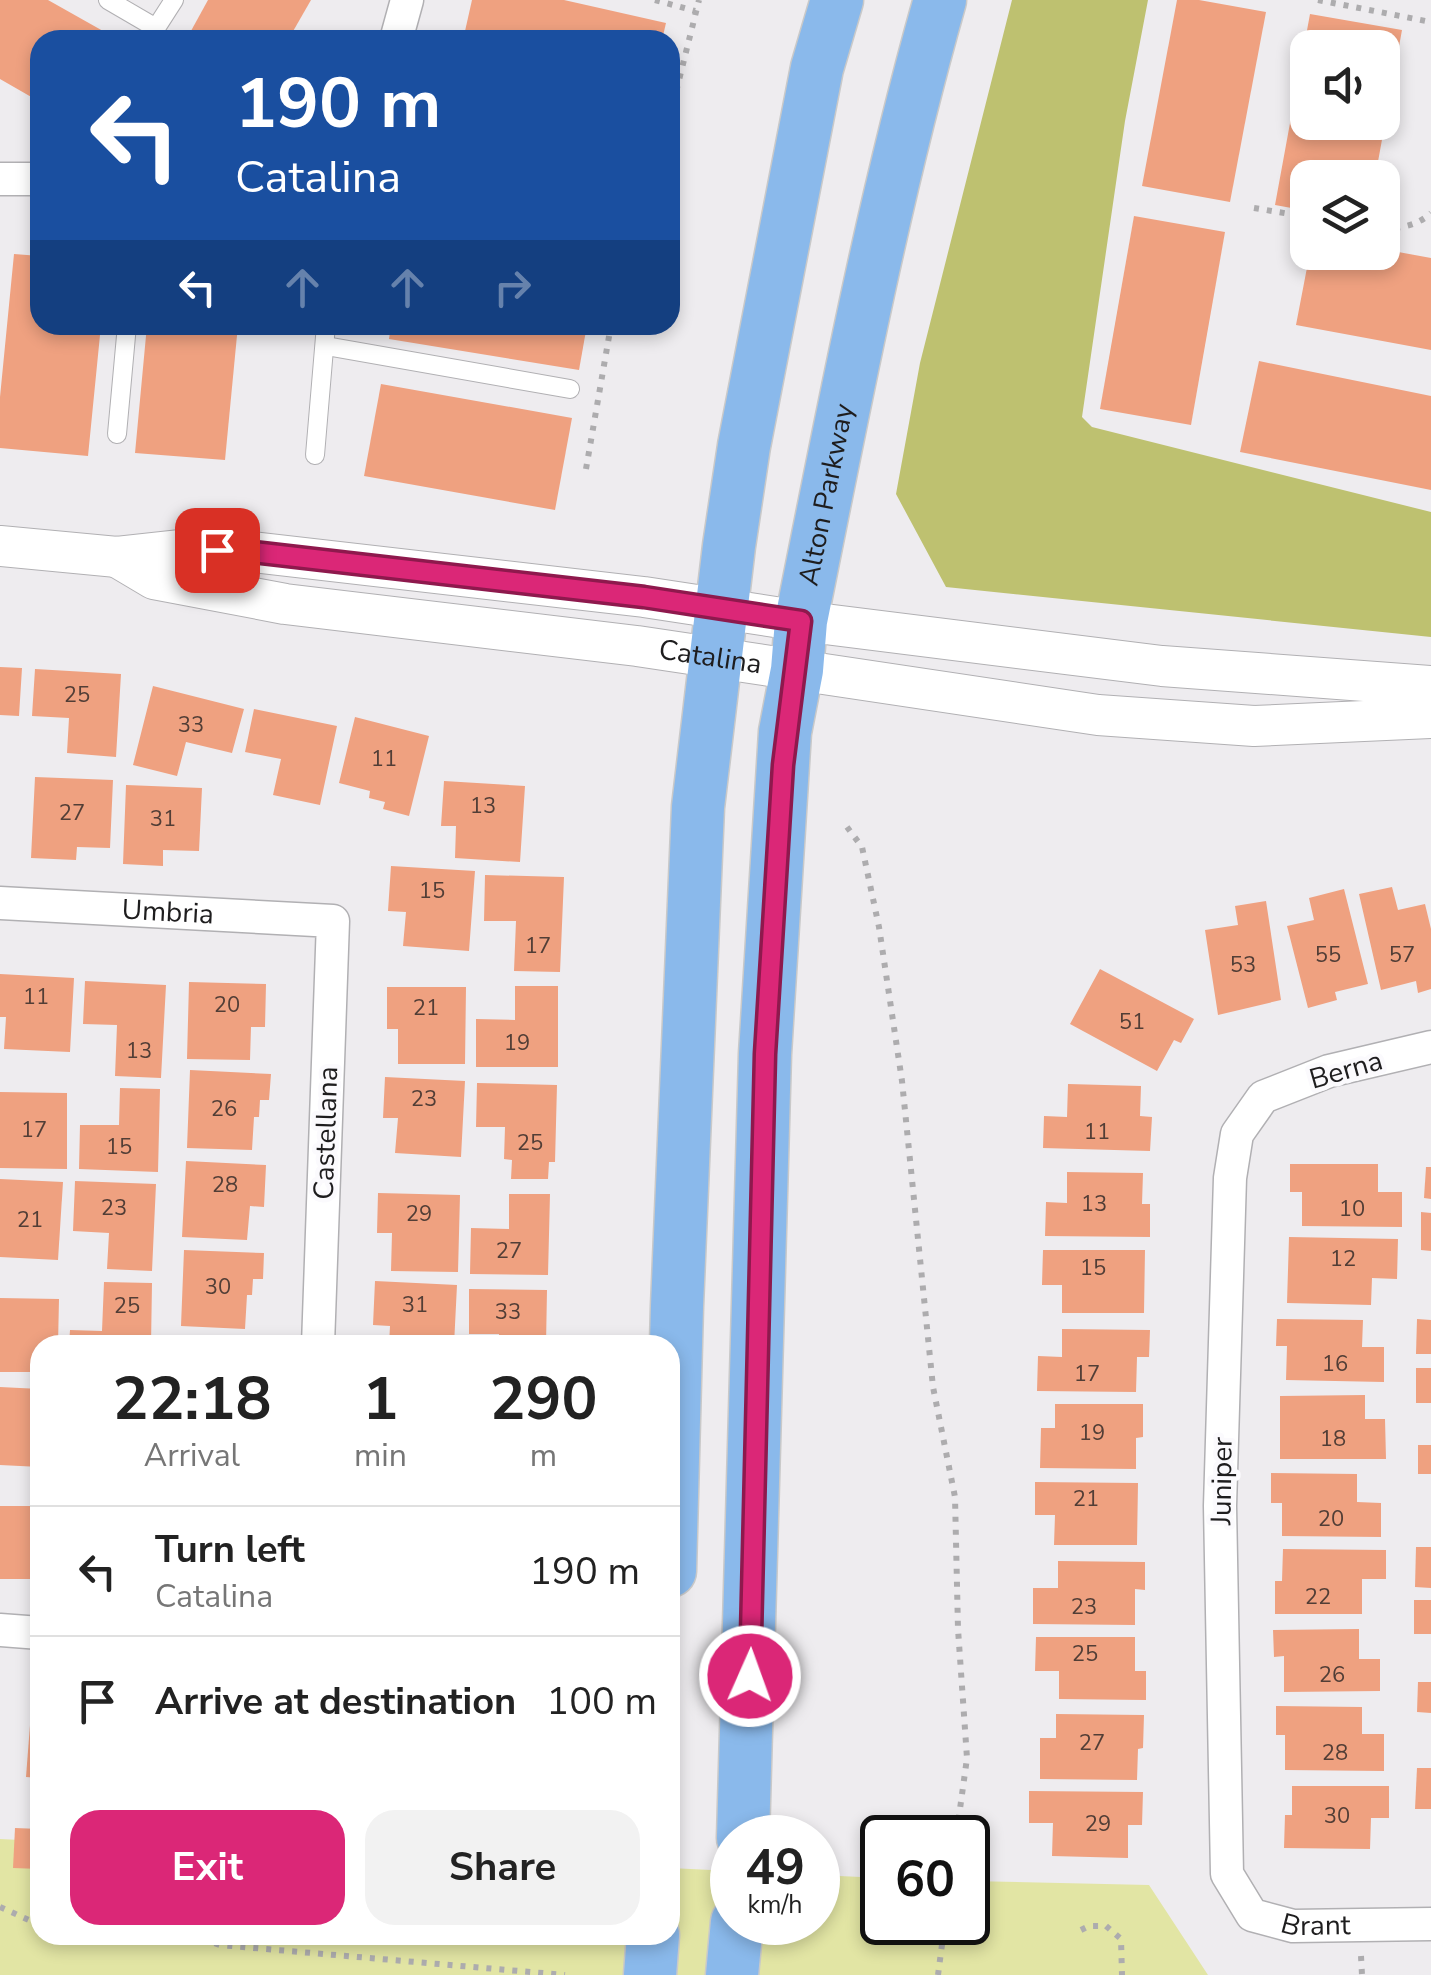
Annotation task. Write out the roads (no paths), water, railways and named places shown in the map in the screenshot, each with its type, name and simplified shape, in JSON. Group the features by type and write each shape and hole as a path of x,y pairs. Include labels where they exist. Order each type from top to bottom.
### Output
{"main road":[{"path":"675,1335 698,827 721,607 744,446 817,68 837,0"},
{"name":"Alton Parkway","path":"744,1815 765,1054 786,732 799,645 877,240 940,0"},
{"path":"650,1975 652,1945"},
{"path":"732,1975 735,1945"}],"street":[{"path":"399,30 408,0"},
{"path":"0,178 30,179"},
{"name":"Catalina","path":"0,546 117,557 180,550 253,552 721,607 799,645 1098,716 1254,726 1431,718"},
{"name":"Catalina","path":"117,557 154,580 285,604 716,659 799,645 1431,686"},
{"name":"Umbria","path":"0,903 333,921"},
{"name":"Castellana","path":"318,1335 333,921"},
{"name":"Berna","path":"1263,1097 1329,1072 1431,1047"},
{"name":"Juniper","path":"1227,1874 1220,1506 1230,1178 1237,1134 1263,1097"},
{"path":"0,1630 30,1632"},
{"name":"Brant","path":"1227,1874 1252,1916 1294,1926 1431,1924"}],"lane":[{"path":"108,0 156,28 174,0"},
{"path":"117,434 126,335"},
{"path":"316,454 326,335"},
{"path":"326,346 570,389"}]}
